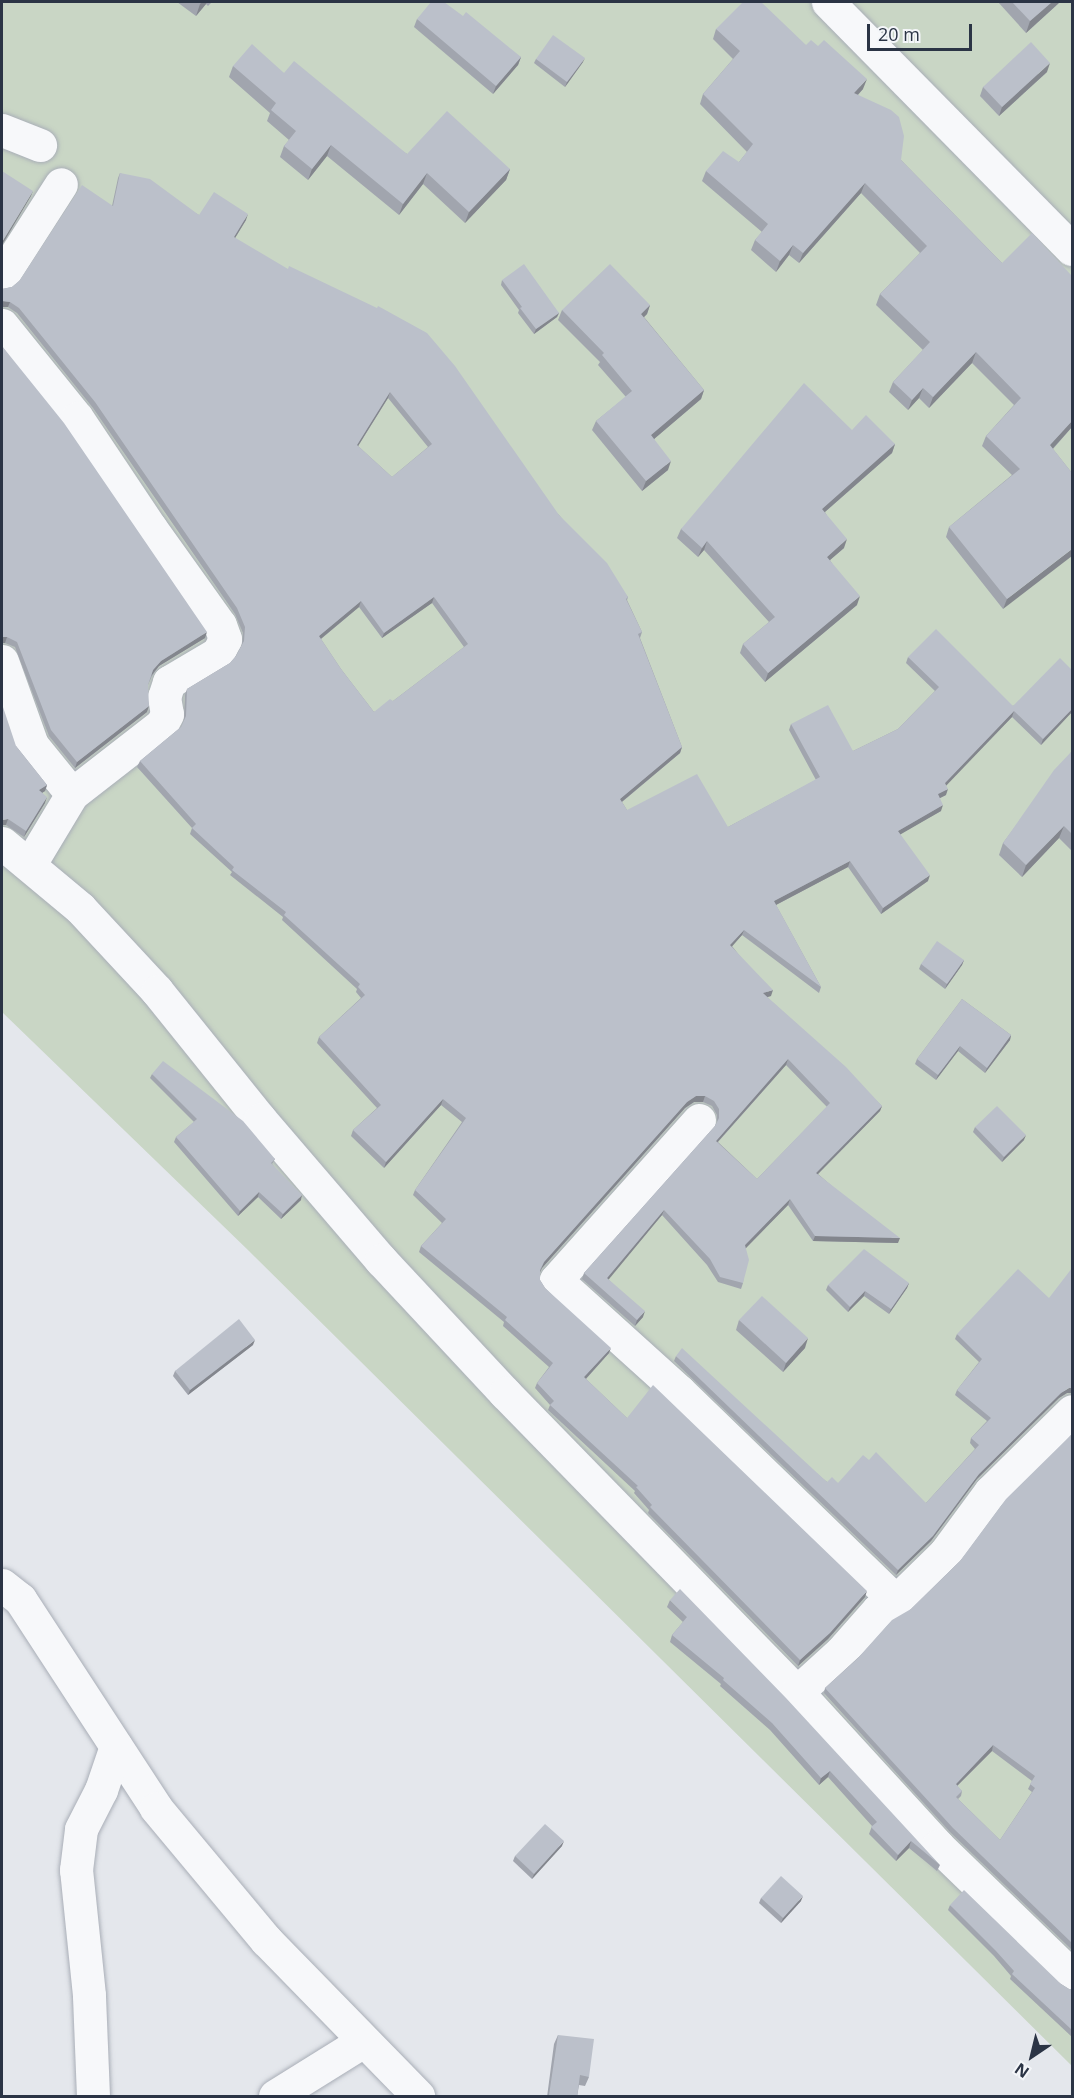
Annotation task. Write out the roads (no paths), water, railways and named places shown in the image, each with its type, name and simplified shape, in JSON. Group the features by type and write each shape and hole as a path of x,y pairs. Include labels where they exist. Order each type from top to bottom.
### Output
{"street":[{"path":"828,2 1072,249"},
{"path":"2,130 40,145"},
{"path":"2,276 60,184"},
{"path":"2,325 77,418 150,527 220,625 225,639 224,647 218,653 169,682 164,698 168,714 162,724 72,794 30,864"},
{"path":"2,662 32,745 72,794"},
{"path":"2,843 81,908 157,991 260,1119 381,1260 505,1393 797,1692 938,1846 1072,1976"},
{"path":"699,1120 556,1280 743,1452 896,1601"},
{"path":"797,1692 841,1652 878,1610 896,1601 945,1553 990,1492 1072,1411"},
{"path":"8,1598 116,1746 156,1808 266,1940 418,2097"},
{"path":"93,2097 89,1995 76,1870 81,1829 101,1790 116,1746"},
{"path":"275,2097 357,2045"}]}
